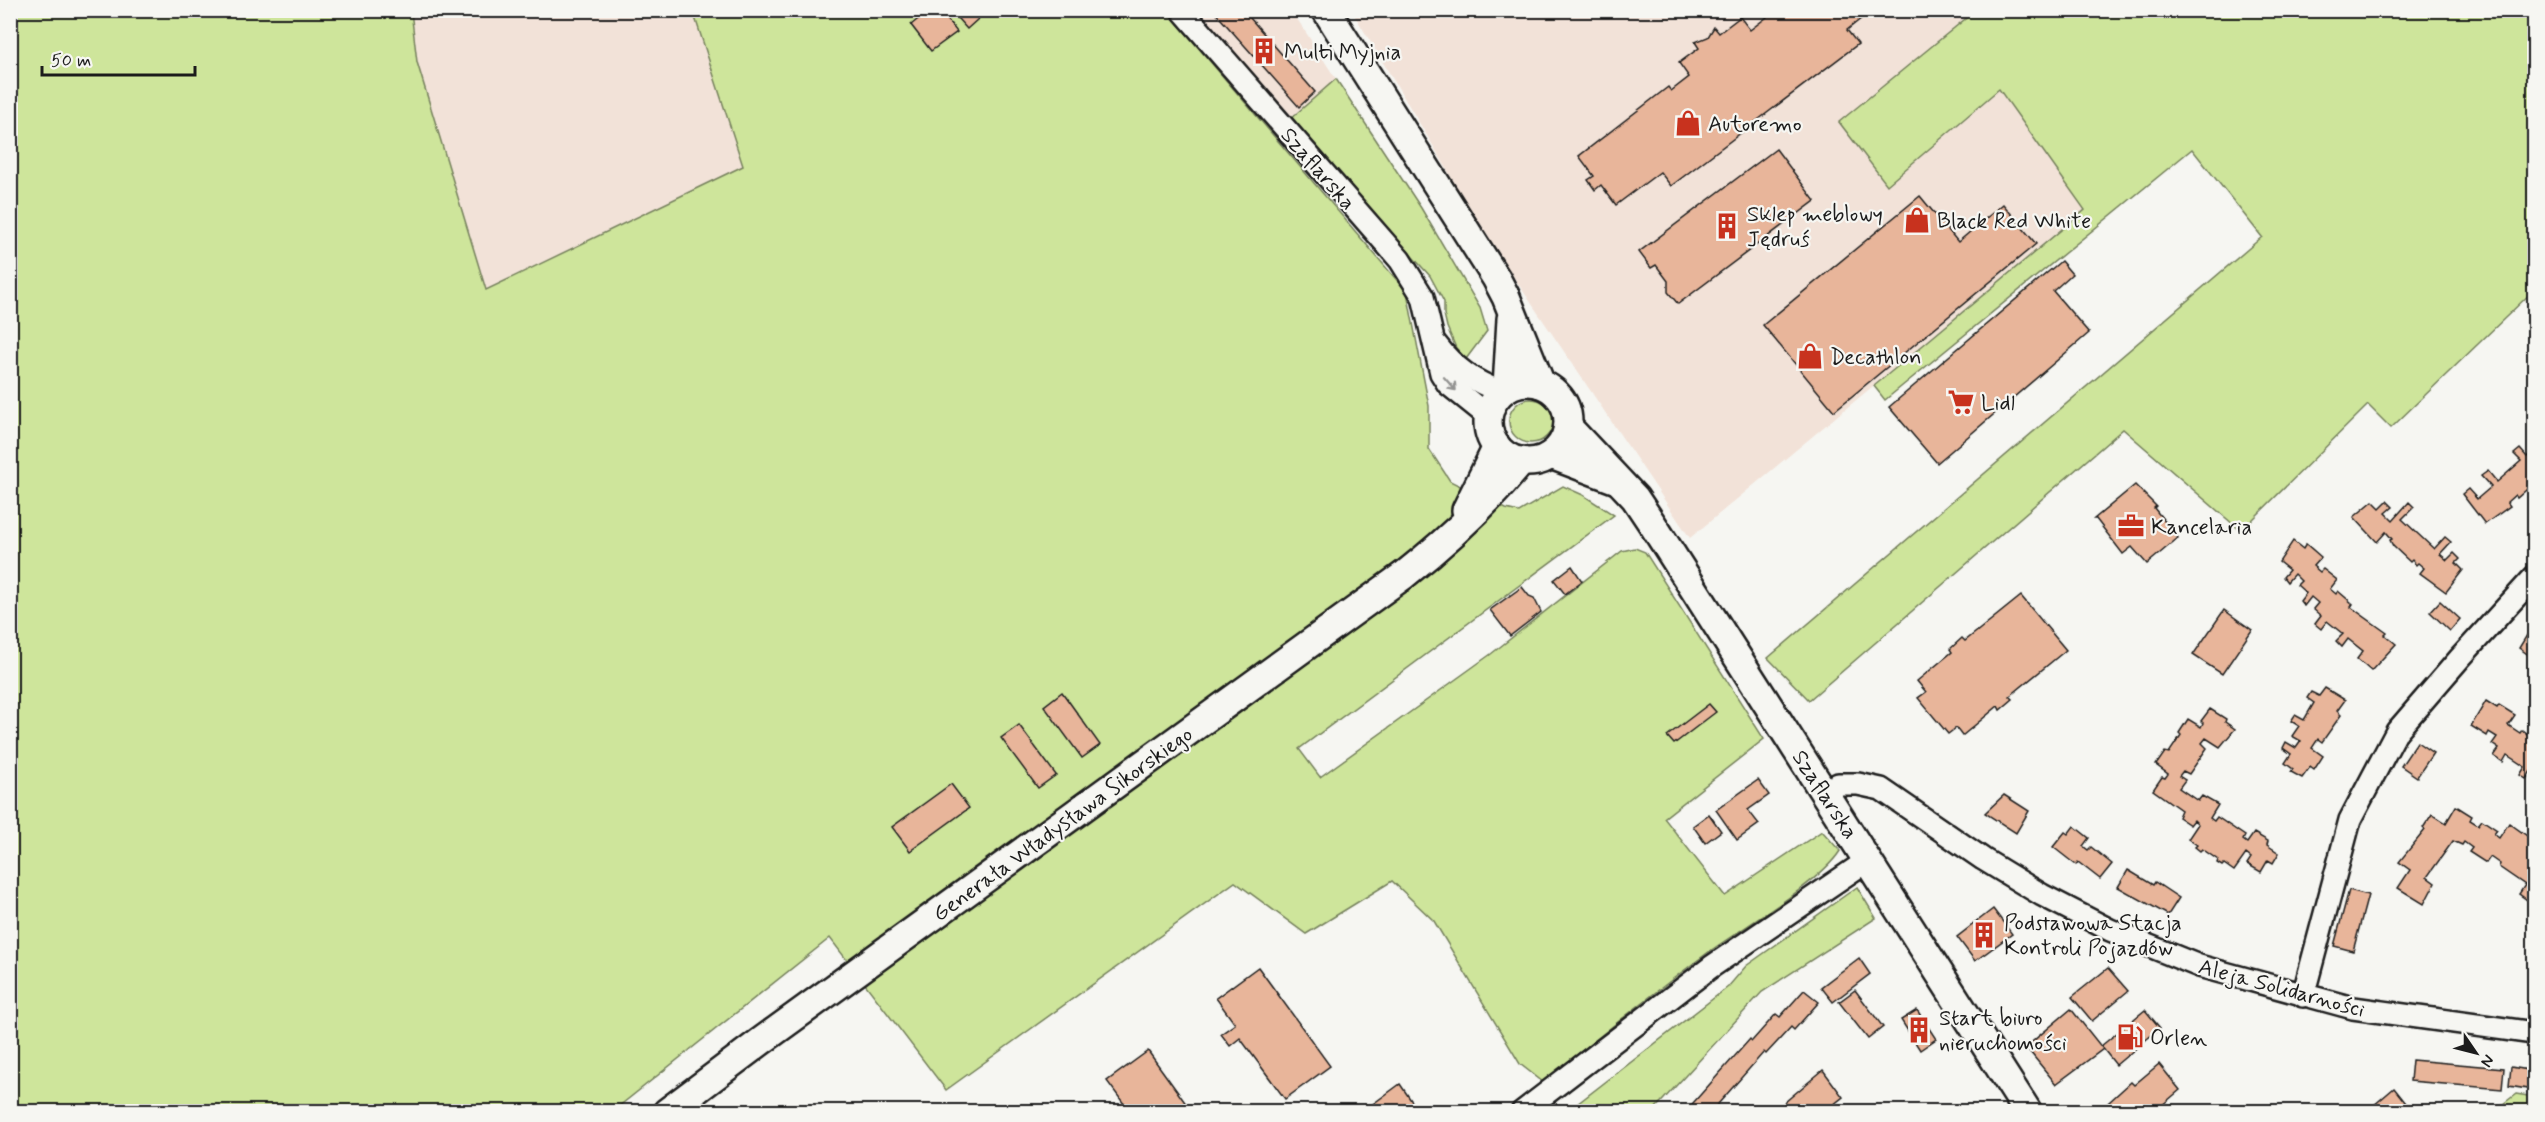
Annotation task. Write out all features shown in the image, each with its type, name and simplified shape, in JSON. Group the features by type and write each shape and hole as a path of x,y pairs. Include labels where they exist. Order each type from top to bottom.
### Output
{"street":[{"name":"Szaflarska","path":"1182,10 1400,260 1423,297 1441,373 1448,384 1489,417"},
{"path":"1326,10 1496,278 1541,384"},
{"path":"1504,390 1512,312"},
{"name":"Szaflarska","path":"1432,339 1450,361 1469,378 1504,390"},
{"path":"1518,384 1541,384 1558,395 1564,404 1568,427 1565,438 1551,455 1532,462 1522,462 1504,454 1497,447 1491,438 1489,417 1495,399 1504,390 1518,384"},
{"name":"Szaflarska","path":"1568,427 1635,498 1693,584 2028,1112"},
{"name":"Generała Władysława Sikorskiego","path":"1455,533 1497,447"},
{"name":"Szaflarska","path":"1551,455 1618,481"},
{"name":"Generała Władysława Sikorskiego","path":"667,1112 760,1042 1404,575 1455,533 1522,462"},
{"path":"2303,996 2350,820 2397,731 2535,577"},
{"name":"Aleja Solidarności","path":"1825,792 1838,784 1858,784 1881,789 2000,870 2110,930 2199,966 2353,1008 2535,1033"},
{"path":"1522,1112 1711,967 1868,860"}],"shaded area":[{"path":"411,11 693,11 744,166 486,290 417,62"},
{"path":"1196,11 1292,11 1336,79 1289,120"},
{"path":"1352,11 1975,11 1840,121 1887,185 1999,89 2085,210 1690,538 1465,205 1444,164"}],"green space":[{"path":"10,11 411,11 417,62 486,290 743,166 693,11 1167,11 1407,292 1429,406 1429,449 1450,481 1506,509 1519,512 1563,486 1583,495 1614,515 1299,749 1320,777 1491,654 1622,551 1635,548 1645,552 1764,739 1664,818 1725,896 1822,831 1840,851 1830,864 1797,892 1685,970 1543,1082 1520,1064 1434,921 1392,881 1306,934 1235,882 946,1090 830,938 613,1111 11,1111"},
{"path":"1975,11 2534,11 2534,290 2391,428 2368,405 2241,531 2123,429 1809,700 1768,658 2262,237 2192,149 1885,400 1874,386 2085,210 1999,89 1887,185 1839,122"},
{"path":"1336,79 1421,208 1480,308 1487,331 1466,359 1456,348 1447,327 1444,302 1430,276 1289,120"},
{"path":"1531,399 1540,400 1547,405 1552,412 1552,430 1547,437 1540,442 1531,443 1522,442 1515,437 1510,430 1509,421 1510,412 1515,405 1522,400"},
{"path":"1857,887 1876,918 1762,992 1653,1111 1568,1111 1728,987 1746,966"},
{"path":"2516,1094 2534,1097 2534,1111 2494,1111"}],"building":[{"path":"929,10 940,10 957,32 931,51 911,25"},
{"path":"950,10 988,10 967,29"},
{"name":"Multi Myjnia","path":"1213,10 1243,10 1315,92 1299,107"},
{"name":"Autoremo","path":"1772,10 1872,10 1847,30 1858,44 1671,186 1660,172 1616,205 1601,185 1595,190 1588,180 1594,176 1579,156 1668,87 1671,91 1689,77 1679,63 1699,48 1695,42 1708,37 1714,27 1719,33 1740,17 1750,30 1767,17 1766,15"},
{"name":"Sklep meblowy Jędruś","path":"1776,149 1815,201 1678,304 1668,292 1668,281 1656,265 1651,268 1639,252"},
{"path":"1920,196 1958,242 2003,204 2036,244 1834,411 1763,325"},
{"path":"2061,261 2072,274 2053,291 2089,333 1937,463 1889,407"},
{"path":"2520,449 2527,457 2534,450 2534,483 2517,498 2515,495 2507,502 2510,506 2485,524 2462,494 2468,489 2477,499 2491,487 2481,476 2488,471 2497,482 2521,461 2514,454"},
{"path":"2135,485 2156,506 2154,508 2178,538 2147,564 2132,547 2123,554 2094,519"},
{"path":"2373,501 2380,508 2387,501 2393,507 2386,513 2393,520 2409,502 2414,507 2402,519 2434,549 2445,537 2451,542 2440,554 2447,560 2454,553 2460,559 2456,563 2463,570 2446,592 2420,573 2424,568 2418,563 2416,565 2412,560 2410,562 2393,546 2390,540 2392,539 2386,532 2377,542 2354,517"},
{"path":"2293,541 2303,549 2306,544 2321,557 2313,566 2320,572 2323,569 2337,580 2330,589 2336,594 2338,591 2353,604 2351,607 2387,633 2385,635 2396,644 2371,671 2357,659 2363,651 2348,639 2342,647 2336,641 2343,634 2327,621 2321,629 2315,624 2321,616 2313,609 2318,603 2311,597 2304,606 2300,601 2306,593 2297,585 2301,581 2294,574 2287,582 2283,577 2289,570 2279,562"},
{"path":"1572,566 1582,581 1565,594 1554,580"},
{"path":"1522,587 1529,596 1534,598 1541,612 1510,636 1490,610"},
{"path":"2021,596 2066,650 2010,696 2013,699 2000,710 1998,706 1962,736 1956,728 1948,734 1918,698 1926,692 1917,681 1952,652 1950,649 1962,638 1965,641"},
{"path":"2440,601 2460,619 2450,631 2430,612"},
{"path":"2224,610 2252,630 2222,674 2193,655"},
{"path":"2527,635 2534,640 2534,650 2530,656 2519,648"},
{"path":"2325,688 2345,700 2337,711 2341,715 2322,742 2318,739 2312,748 2323,756 2314,770 2310,767 2302,778 2291,772 2293,769 2285,763 2291,754 2283,748 2286,742 2296,748 2301,741 2292,736 2299,726 2291,721 2295,715 2304,720 2314,703 2307,698 2311,692 2319,696"},
{"path":"1062,692 1100,745 1082,758 1044,706"},
{"path":"2486,701 2497,708 2499,705 2515,715 2508,725 2520,733 2522,730 2534,739 2534,773 2531,771 2526,779 2520,775 2525,767 2507,755 2503,762 2494,756 2499,749 2492,744 2497,737 2489,732 2487,736 2471,726"},
{"path":"1709,704 1716,712 1674,744 1667,736"},
{"path":"2210,709 2226,719 2225,722 2235,729 2220,747 2206,738 2202,743 2207,748 2189,774 2183,771 2179,776 2185,780 2179,788 2198,801 2202,796 2218,805 2210,818 2214,821 2217,817 2245,836 2243,840 2247,843 2254,833 2268,841 2267,845 2279,853 2273,863 2268,860 2261,872 2247,864 2251,858 2246,854 2234,871 2224,864 2222,866 2217,863 2218,860 2202,849 2200,851 2195,847 2197,845 2188,839 2198,824 2194,820 2190,825 2178,817 2181,810 2153,790 2162,777 2165,778 2168,774 2156,765 2165,752 2169,753 2188,719 2201,727 2203,723 2201,721"},
{"path":"1019,725 1056,775 1038,788 1001,738"},
{"path":"2417,742 2433,753 2417,777 2401,766"},
{"path":"1758,780 1769,795 1748,810 1759,824 1737,840 1716,810"},
{"path":"951,784 969,808 910,851 892,827"},
{"path":"2004,795 2029,811 2016,833 1985,813"},
{"path":"2456,806 2472,816 2470,820 2478,825 2482,820 2497,830 2494,834 2499,838 2509,823 2534,841 2534,905 2519,894 2525,885 2499,867 2500,864 2490,857 2486,863 2469,852 2472,848 2464,842 2462,845 2453,841 2427,877 2435,883 2424,904 2398,888 2410,870 2399,862 2425,830 2423,828 2432,814 2446,823"},
{"path":"1709,814 1721,831 1705,843 1693,826"},
{"path":"2074,826 2089,838 2083,846 2088,850 2091,847 2112,864 2100,879 2078,862 2076,865 2053,847 2065,832 2068,834"},
{"path":"2128,870 2153,885 2155,882 2179,898 2168,915 2118,887"},
{"path":"2349,890 2368,895 2353,951 2334,946"},
{"name":"Podstawowa Stacja Kontroli Pojazdów","path":"1993,909 2012,934 1975,961 1957,937"},
{"path":"1859,958 1870,974 1833,1002 1821,987"},
{"path":"1258,967 1330,1066 1285,1099 1240,1038 1230,1046 1221,1034 1235,1024 1216,998"},
{"path":"2108,968 2128,991 2092,1021 2072,997"},
{"path":"1804,990 1819,1002 1794,1030 1791,1027 1766,1054 1764,1052 1711,1112 1685,1112 1750,1039 1752,1041 1776,1014 1780,1017"},
{"path":"1855,990 1883,1027 1868,1039 1839,1002"},
{"path":"2071,1009 2103,1049 2056,1084 2026,1047"},
{"name":"Start biuro nieruchomości","path":"1917,1010 1936,1039 1920,1050 1901,1020"},
{"name":"Orlen","path":"2145,1010 2160,1028 2116,1065 2101,1046"},
{"path":"1148,1051 1192,1112 1130,1112 1107,1081"},
{"path":"2412,1060 2504,1068 2502,1089 2410,1081"},
{"path":"2159,1064 2180,1090 2154,1112 2098,1112 2131,1082 2134,1085"},
{"path":"2511,1067 2534,1071 2534,1090 2509,1086"},
{"path":"1823,1070 1843,1097 1824,1112 1773,1112"},
{"path":"1400,1084 1419,1112 1362,1112"},
{"path":"2394,1088 2413,1112 2366,1112"}],"place":[{"name":"Multi Myjnia","path":"1264,51"},
{"name":"Autoremo","path":"1688,123"},
{"name":"Black Red White","path":"1917,220"},
{"name":"Sklep meblowy Jędruś","path":"1727,226"},
{"name":"Decathlon","path":"1810,356"},
{"name":"Lidl","path":"1961,402"},
{"name":"Kancelaria","path":"2131,526"},
{"name":"Podstawowa Stacja Kontroli Pojazdów","path":"1984,935"},
{"name":"Start biuro nieruchomości","path":"1919,1030"},
{"name":"Orlen","path":"2130,1037"}]}
